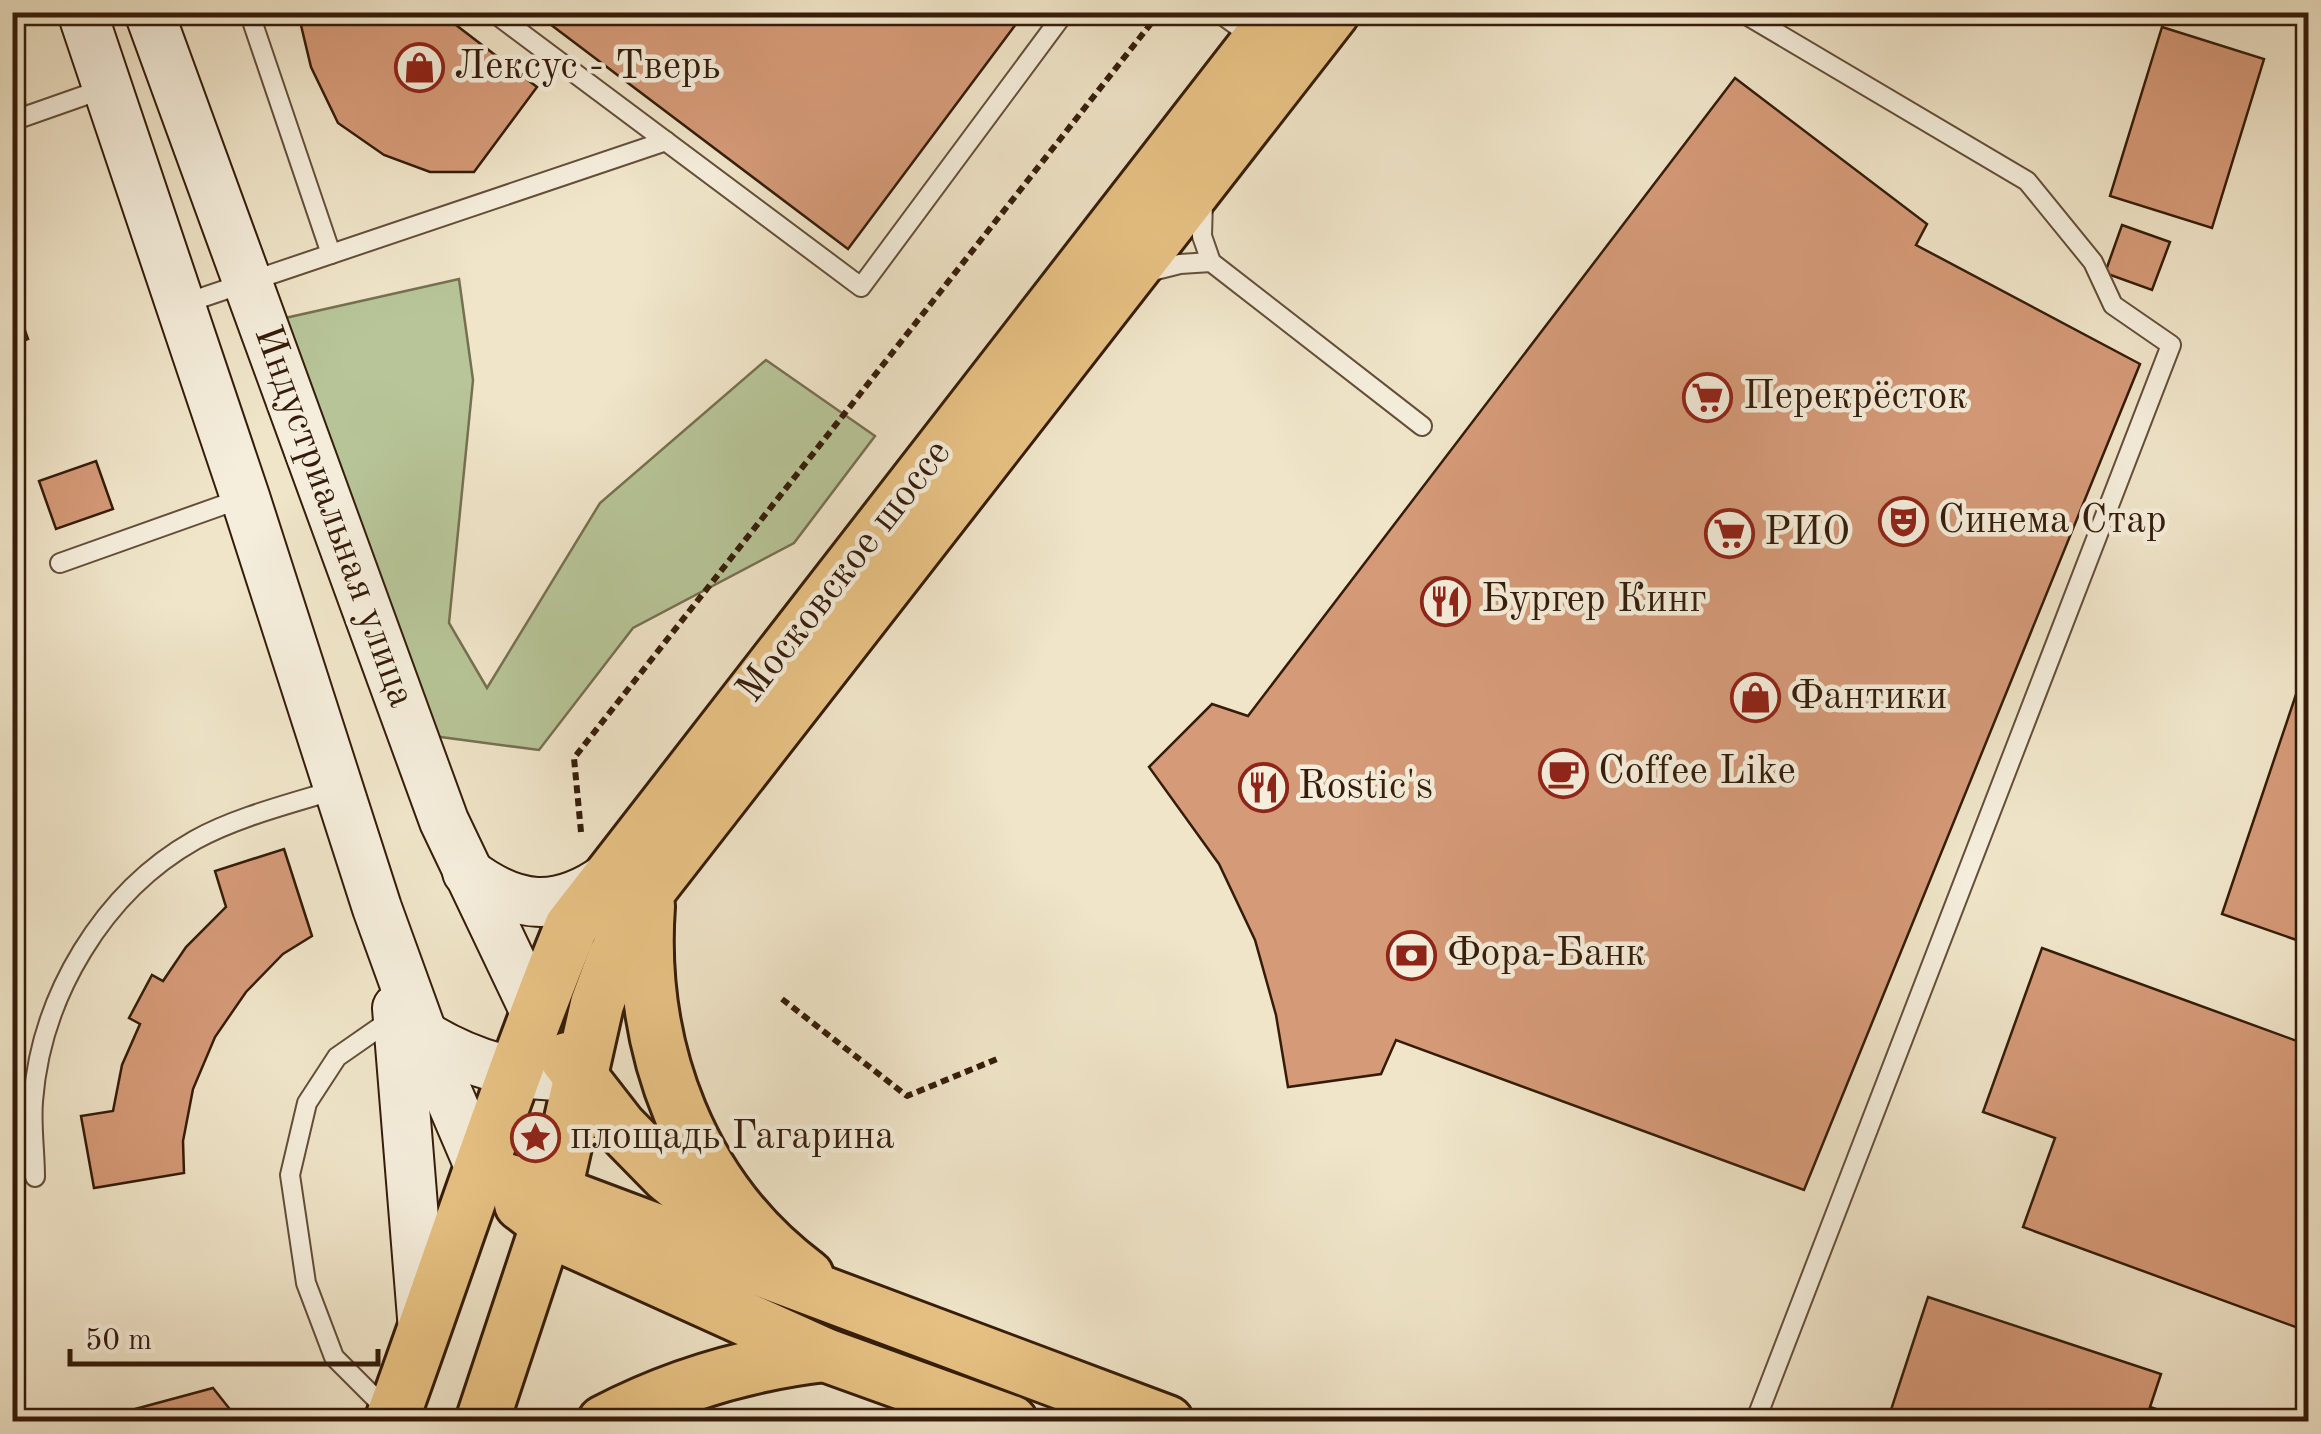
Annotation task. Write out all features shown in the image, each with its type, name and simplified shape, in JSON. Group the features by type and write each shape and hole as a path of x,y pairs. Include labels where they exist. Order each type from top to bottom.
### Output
{"main road":[{"name":"Московское шоссе","path":"392,1419 514,1074 571,927 629,884 1121,284 1333,12"},
{"name":"Московское шоссе","path":"629,884 1253,22"},
{"path":"482,1422 552,1210 629,884"},
{"path":"629,884 646,942 648,995 656,1046 672,1097 694,1145 722,1189 756,1230 836,1298"},
{"path":"536,1014 554,1045 620,1127 668,1176 721,1221 836,1298"},
{"path":"482,1173 552,1210 836,1298 1167,1422"},
{"path":"552,1210 581,1245 825,1354 1011,1422"},
{"path":"604,1422 642,1402 717,1375 778,1360 825,1354"}],"street":[{"name":"Индустриальная улица","path":"82,12 391,945 410,1025 423,1333"},
{"name":"Индустриальная улица","path":"149,12 444,820 536,1014"},
{"path":"468,872 488,888 537,903 629,884"},
{"name":"Индустриальная улица","path":"410,1025 482,1173"},
{"path":"410,1025 466,1059 514,1074 582,1076"}],"lane":[{"path":"250,12 331,254"},
{"path":"492,12 861,288 1065,12"},
{"path":"1742,13 2028,181 2092,262 2113,305 2171,345 1755,1422"},
{"path":"12,121 106,88"},
{"path":"181,305 666,141"},
{"path":"1202,181 1202,236 1212,262 1422,426"},
{"path":"1121,284 1152,270 1212,262"},
{"path":"60,563 245,497"},
{"path":"36,1177 33,1102 43,1039 71,968 112,907 155,866 198,838 338,788"},
{"path":"392,1419 334,1357 306,1283 290,1176 307,1103 337,1057 410,1025"}],"path":[{"path":"580,832 574,758 1160,12"},
{"path":"782,998 907,1096 997,1058"}],"green space":[{"path":"459,279 473,380 449,623 487,688 600,503 766,360 875,436 794,543 633,628 539,750 396,731 263,323"}],"building":[{"path":"302,12 439,12 537,87 474,172 430,172 384,155 338,123 311,67 299,17"},
{"path":"534,12 1025,12 848,249"},
{"path":"2162,27 2264,59 2212,228 2110,196"},
{"path":"15,74 25,103 12,108 12,75"},
{"name":"РИО","path":"1735,78 1927,224 1916,245 2140,364 1804,1190 1396,1040 1381,1074 1288,1087 1276,1015 1255,940 1219,864 1149,767 1212,704 1248,716"},
{"path":"2122,225 2170,242 2152,290 2105,273"},
{"path":"12,294 28,339 12,345"},
{"path":"96,461 113,509 56,529 39,481"},
{"path":"2308,659 2308,944 2222,914"},
{"path":"284,849 312,936 283,954 246,992 215,1037 193,1089 183,1141 184,1173 94,1188 81,1116 113,1111 122,1065 140,1024 129,1018 152,975 163,981 186,947 226,907 215,871"},
{"path":"2042,948 2308,1045 2308,1308 2301,1329 2023,1227 2055,1138 1983,1112"},
{"path":"1928,1297 2161,1374 2150,1407 2194,1422 1887,1422"},
{"path":"213,1388 240,1422 87,1422"}],"place":[{"name":"Лексус - Тверь","path":"419,68"},
{"name":"Перекрёсток","path":"1708,398"},
{"name":"Синема Стар","path":"1903,522"},
{"name":"РИО","path":"1729,534"},
{"name":"Бургер Кинг","path":"1446,601"},
{"name":"Фантики","path":"1755,698"},
{"name":"Coffee Like","path":"1563,773"},
{"name":"Rostic's","path":"1263,788"},
{"name":"Фора-Банк","path":"1412,955"},
{"name":"площадь Гагарина","path":"535,1138"}]}
